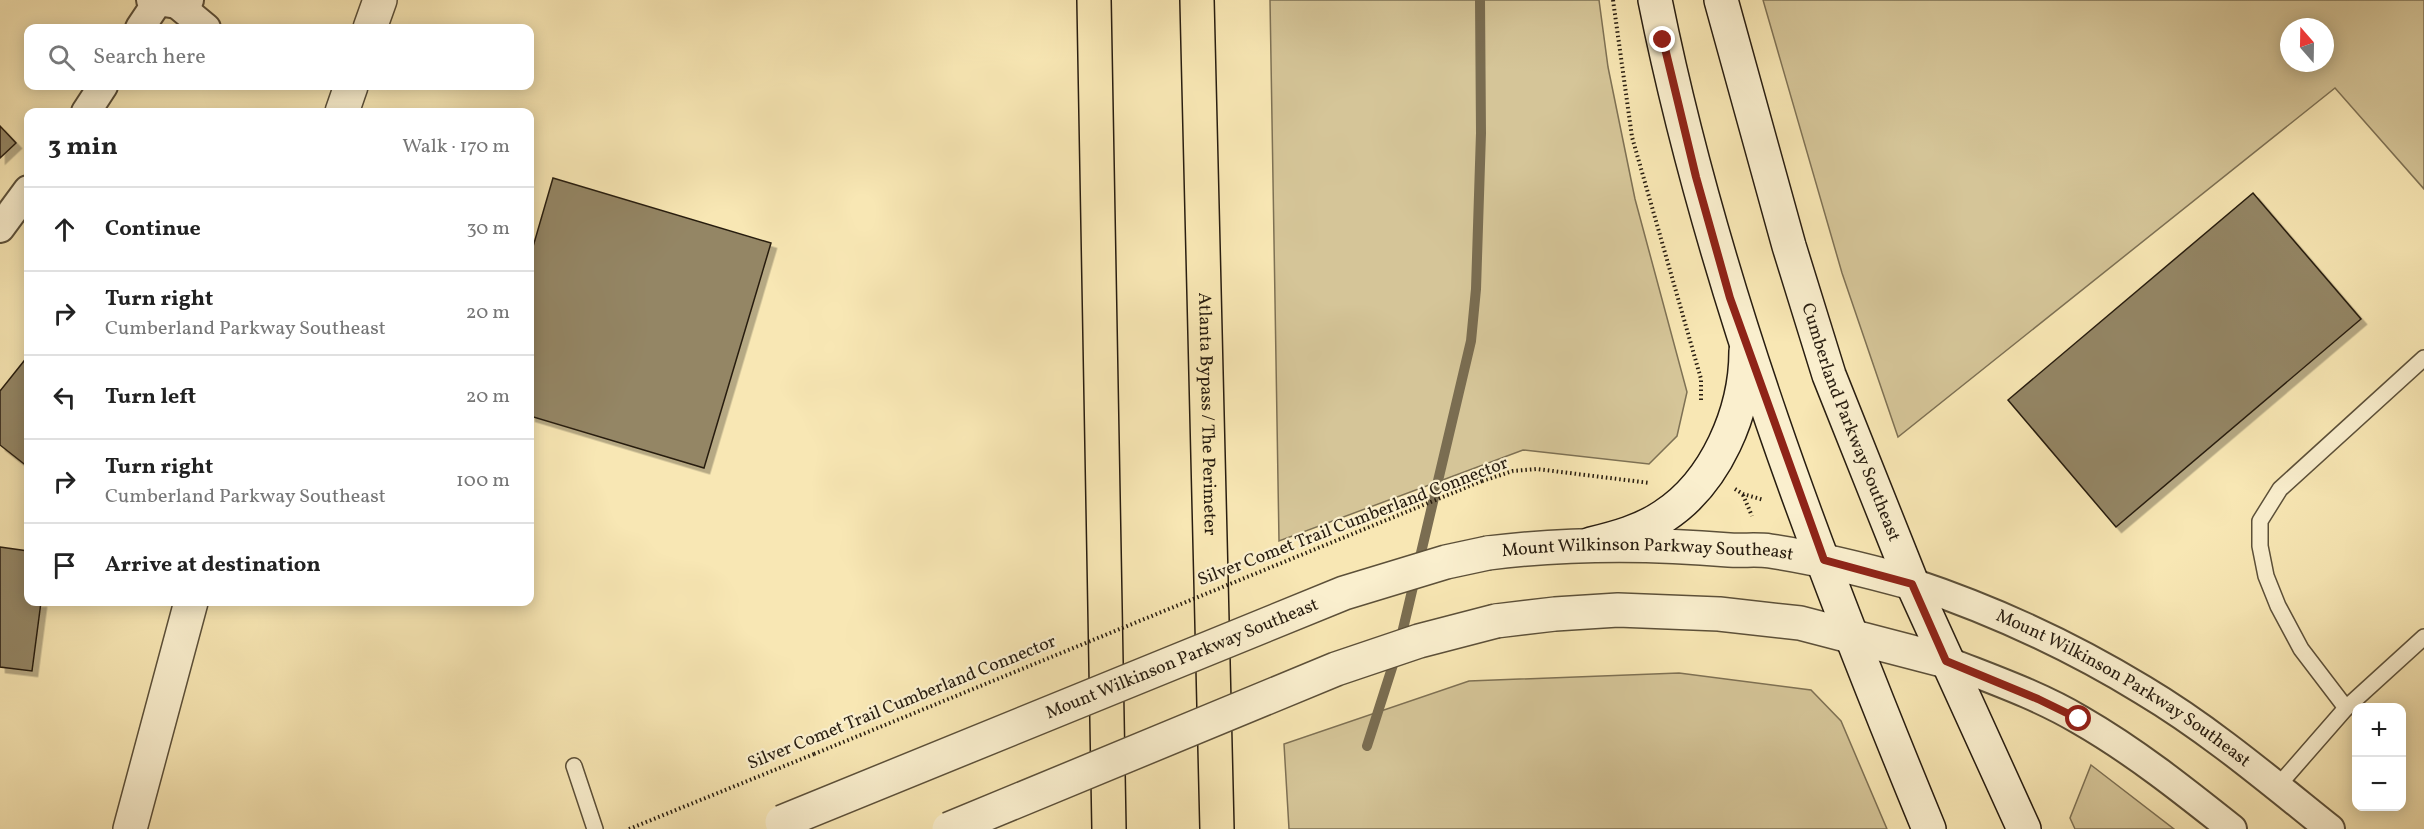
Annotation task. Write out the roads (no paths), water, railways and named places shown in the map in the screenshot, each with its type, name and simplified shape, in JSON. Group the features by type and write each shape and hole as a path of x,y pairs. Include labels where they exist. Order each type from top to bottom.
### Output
{"highway":[{"path":"1094,0 1109,829"},
{"name":"Atlanta Bypass / The Perimeter","path":"1197,0 1217,829"}],"street":[{"path":"371,24 380,0"},
{"path":"1655,0 1696,177 1730,298 1872,692 1929,829"},
{"name":"Cumberland Parkway Southeast","path":"1721,0 1789,246 1830,375 1912,584 2024,829"},
{"path":"144,24 169,1 201,24"},
{"path":"89,108 100,90"},
{"path":"0,228 24,195"},
{"path":"1591,544 1619,538 1665,516 1689,495 1708,472 1726,440 1737,412 1743,382 1746,343"},
{"name":"Mount Wilkinson Parkway Southeast","path":"774,825 1344,592 1488,552 1539,546 1591,544 1671,545 1768,551 1824,560 1959,599 2069,649 2145,691 2213,737 2330,829"},
{"path":"130,829 190,606"},
{"path":"949,829 1336,669 1419,641 1496,621 1618,610 1670,610 1800,623 1946,661 2038,699 2079,719 2152,766 2232,829"},
{"path":"144,779 155,829"}],"lane":[{"path":"2346,708 2301,649 2278,606 2266,576 2260,546 2260,521 2280,489 2424,358"},
{"path":"2277,787 2346,708 2424,637"},
{"path":"574,766 595,829"}],"waterway":[{"path":"1367,746 1399,646 1471,341 1476,289 1481,133 1480,0"}]}
